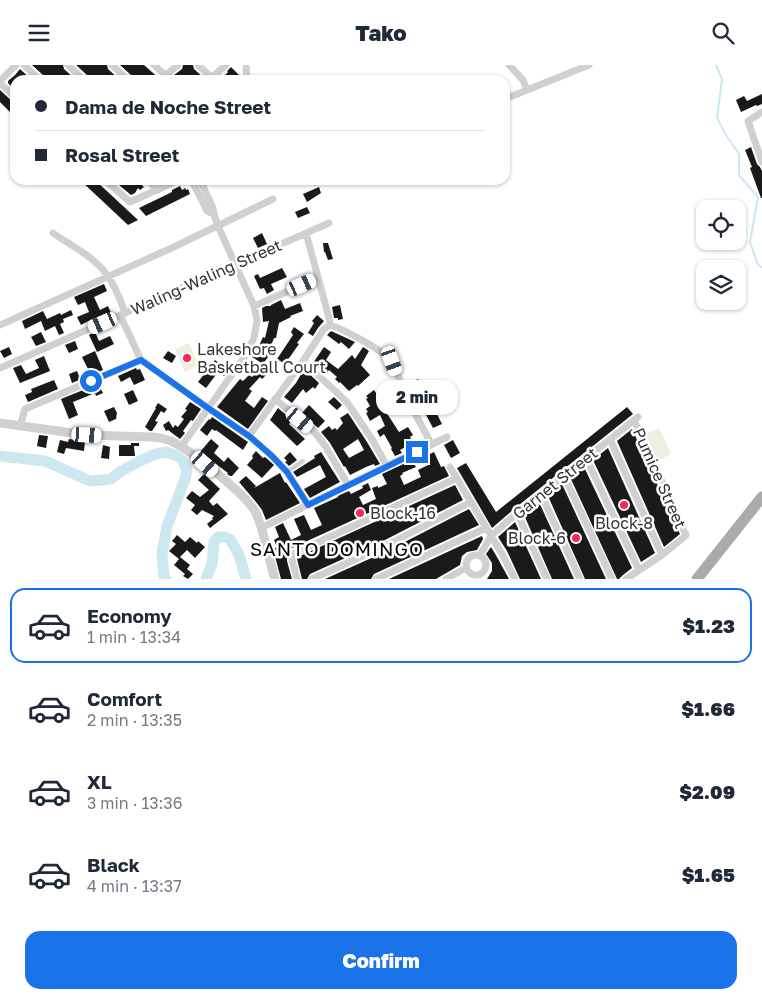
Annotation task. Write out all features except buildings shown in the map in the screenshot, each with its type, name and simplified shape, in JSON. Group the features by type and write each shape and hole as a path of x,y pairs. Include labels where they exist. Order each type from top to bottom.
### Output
{"main road":[{"path":"697,579 762,497"}],"street":[{"path":"10,92 0,82 16,65"},
{"path":"24,65 35,75"},
{"path":"68,65 79,75"},
{"path":"112,65 123,75"},
{"path":"154,65 166,75"},
{"path":"198,65 209,75"},
{"path":"217,75 226,65"},
{"path":"509,65 523,80 527,90"},
{"path":"510,97 589,65"},
{"path":"762,112 748,121 762,163"},
{"path":"111,185 130,203 168,185"},
{"path":"152,185 158,190"},
{"path":"181,447 245,356 254,338 257,320 254,306 218,226 214,208 199,185"},
{"path":"0,325 273,199"},
{"name":"Waling-Waling Street","path":"0,368 329,223"},
{"path":"53,233 92,259 108,276 117,291 123,314 141,360 249,436 287,472 308,505"},
{"path":"306,233 330,325"},
{"path":"254,306 318,278"},
{"path":"249,436 324,329 330,325"},
{"path":"330,325 382,352 392,361 405,395 432,445"},
{"path":"20,426 25,409 141,360"},
{"path":"303,361 348,402 387,465"},
{"path":"276,399 313,430 331,455 348,485"},
{"name":"Garnet Street","path":"480,555 491,536 517,513 636,419"},
{"name":"Pumice Street","path":"636,419 686,535 662,555"},
{"path":"0,423 87,435 162,438 173,442 205,464 239,493 255,511 275,579"},
{"path":"261,528 447,437"},
{"path":"610,439 662,555 626,579"},
{"path":"586,458 639,570"},
{"path":"450,467 515,579"},
{"path":"564,476 612,579"},
{"path":"297,579 292,560 292,556 295,553 456,478"},
{"path":"541,494 580,579"},
{"path":"312,579 387,545 471,502"},
{"path":"517,513 547,579"},
{"path":"376,579 486,528"},
{"path":"472,555 480,555 487,565 483,577 472,574 466,568 469,557 472,555"},
{"path":"447,579 466,568"}],"lane":[{"path":"287,472 303,461"}],"green space":[{"name":"Lakeshore Basketball Court","path":"189,343 199,366 185,372 175,349"},
{"path":"659,428 671,454 658,461 646,434"}],"waterway":[{"path":"716,65 722,79 717,118 739,154 739,175 758,197 750,242 758,265 762,267"},
{"path":"0,456 45,461 90,481 111,479 121,471 155,454 166,452 177,456 182,460 187,470 167,526 162,554 164,576 166,579"},
{"path":"206,579 212,564 214,542 218,537 230,539 239,555 246,579"}],"place":[{"name":"Lakeshore Basketball Court","path":"187,358"},
{"name":"Block-8","path":"624,505"},
{"name":"Block-16","path":"360,513"},
{"name":"Block-6","path":"576,538"}],"district":[{"name":"SANTO DOMINGO","path":"337,549"}],"route":[{"path":"91,381 141,360 249,436 287,472 308,505 417,452"}]}
